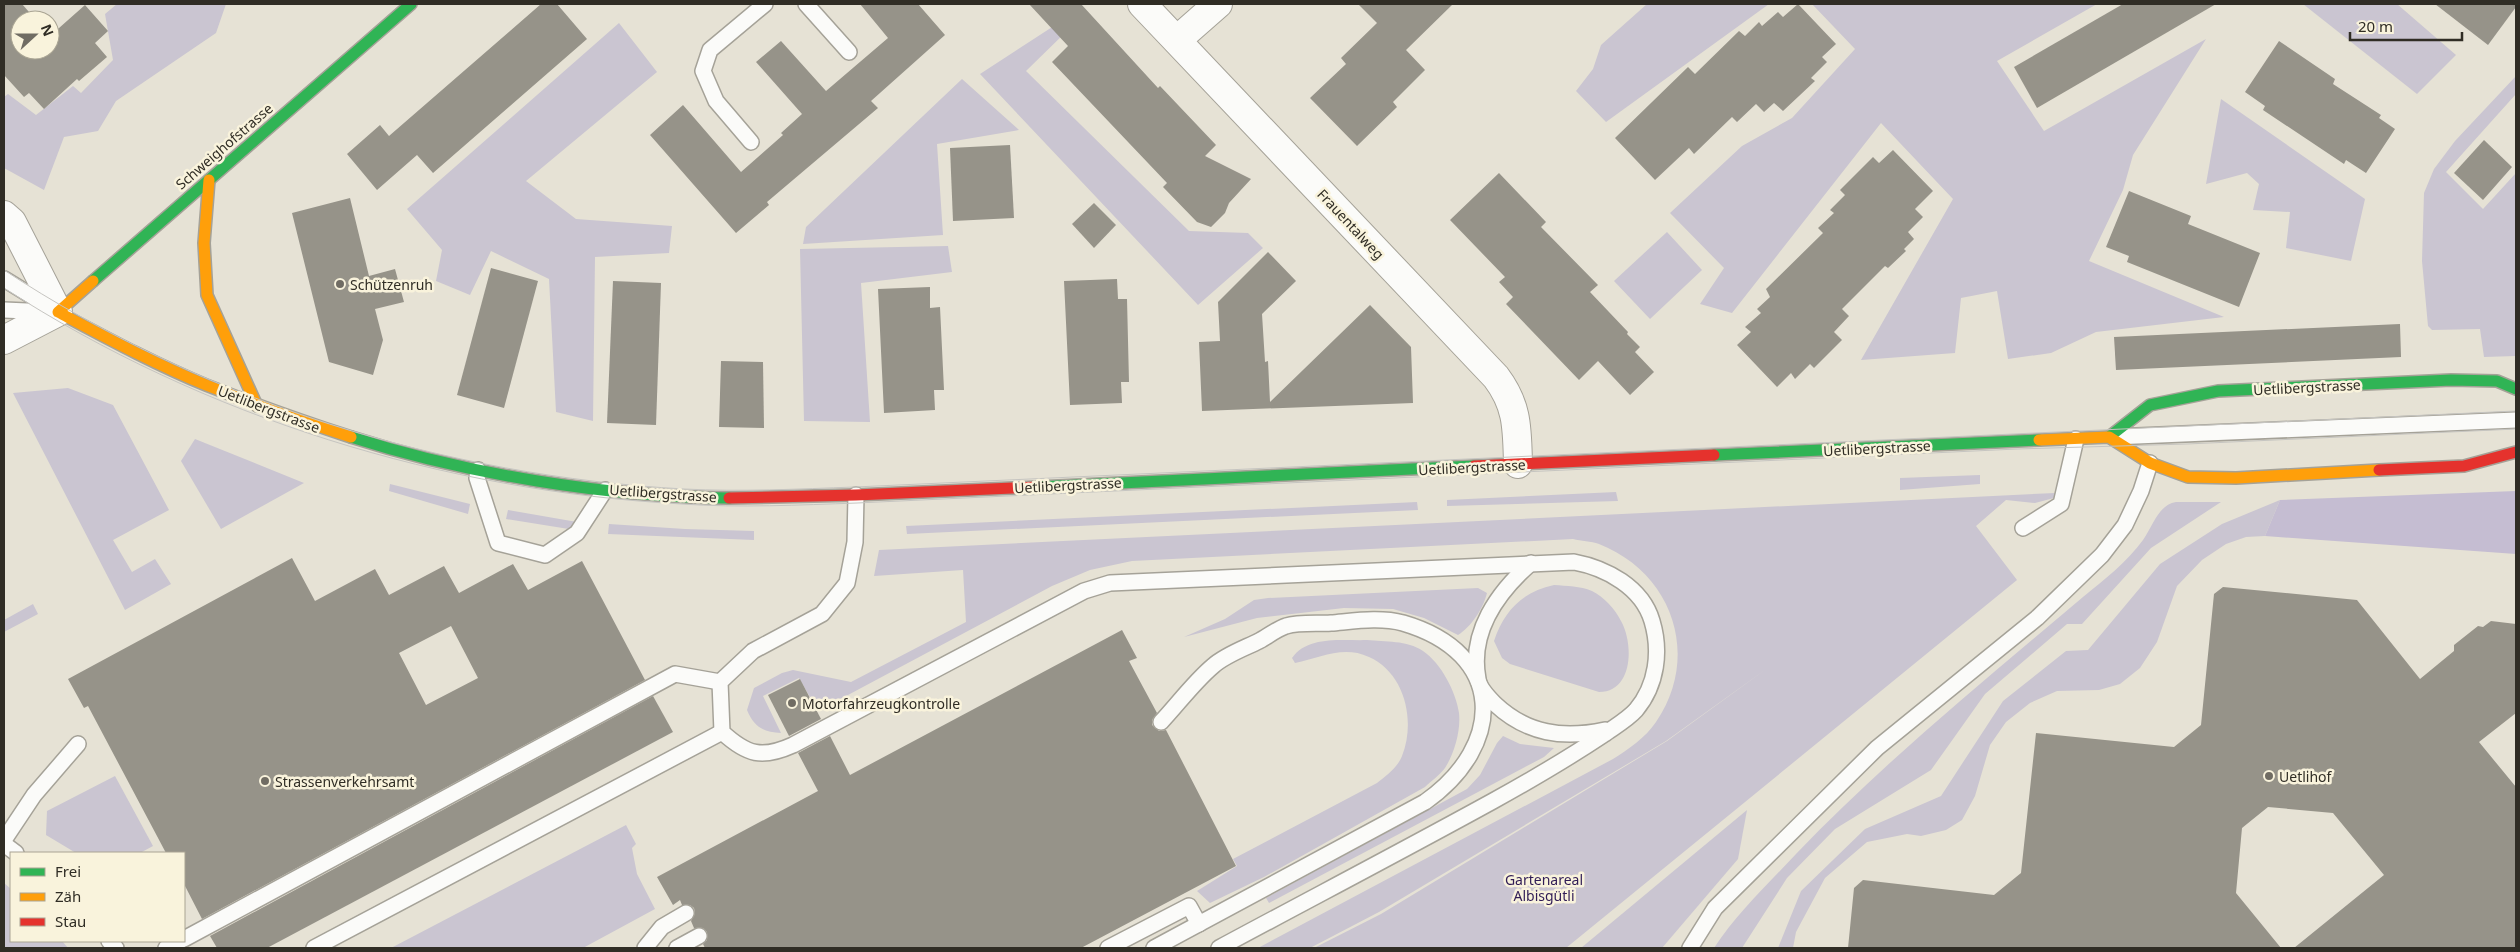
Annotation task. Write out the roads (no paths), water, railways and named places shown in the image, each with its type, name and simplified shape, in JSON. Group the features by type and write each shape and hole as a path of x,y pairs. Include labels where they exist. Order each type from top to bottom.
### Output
{"main road":[{"name":"Schweighofstrasse","path":"58,312 411,4"},
{"path":"209,180 204,243 207,294 257,406"},
{"name":"Uetlibergstrasse","path":"58,312 147,360 257,406 348,437 478,470 533,481 605,490 726,498 856,495 2109,437 2150,405 2185,396 2218,392 2451,380 2497,381 2516,388"},
{"path":"2109,437 2150,463 2188,476 2236,478 2464,466 2516,452"}],"street":[{"name":"Frauentalweg","path":"1142,4 1496,377 1513,404 1516,417 1518,464"},
{"path":"1177,40 1218,4"},
{"path":"4,215 12,222 58,312 4,340"}],"lane":[{"path":"751,142 716,101 702,71 710,50 764,4"},
{"path":"806,4 849,52"},
{"name":"Uetlibergstrasse","path":"4,279 58,312"},
{"path":"4,310 58,312"},
{"name":"Uetlibergstrasse","path":"2109,437 2516,420"},
{"path":"2023,528 2061,504 2076,439"},
{"path":"1690,948 1715,908 1877,748 2037,618 2102,555 2125,525 2141,491 2150,463"},
{"path":"478,470 477,478 498,543 545,555 577,532 605,490"},
{"path":"856,495 854,542 848,583 822,614 753,651 720,682 722,732 734,743 748,750 774,754 1084,592 1110,583 1574,562 1605,571 1632,590 1651,616 1658,652 1651,685 1635,710 1611,729 1558,765 1219,948"},
{"path":"1531,563 1509,582 1495,600 1485,621 1479,640 1478,681 1491,700 1502,711 1528,727 1550,734 1572,735 1611,729"},
{"path":"1154,948 1425,802 1443,790 1459,773 1480,735 1484,717 1483,699 1478,681 1472,668 1462,656 1438,637 1402,623 1374,620 1286,626 1213,665 1161,722"},
{"path":"185,937 676,674 720,682"},
{"path":"314,948 722,732"},
{"path":"15,852 4,842 34,795 78,744"},
{"path":"1108,948 1188,906 1199,924"},
{"path":"645,948 662,927 686,913"},
{"path":"677,948 699,936"},
{"path":"166,948 178,942"}],"tram line":[{"path":"4,270 81,317 161,358 244,394 330,424 417,449 505,468 595,481 684,489 748,490 855,487 2516,411"},
{"path":"4,288 81,334 161,375 244,410 329,440 415,464 504,483 592,496 682,504 748,506 857,503 2017,449 2187,444 2516,429"}],"place":[{"name":"Schützenruh","path":"340,284"},
{"name":"Motorfahrzeugkontrolle","path":"792,703"},
{"name":"Uetlihof","path":"2269,776"},
{"name":"Strassenverkehrsamt","path":"265,781"}],"park label":[{"name":"Gartenareal Albisgütli","path":"1544,888"}]}
